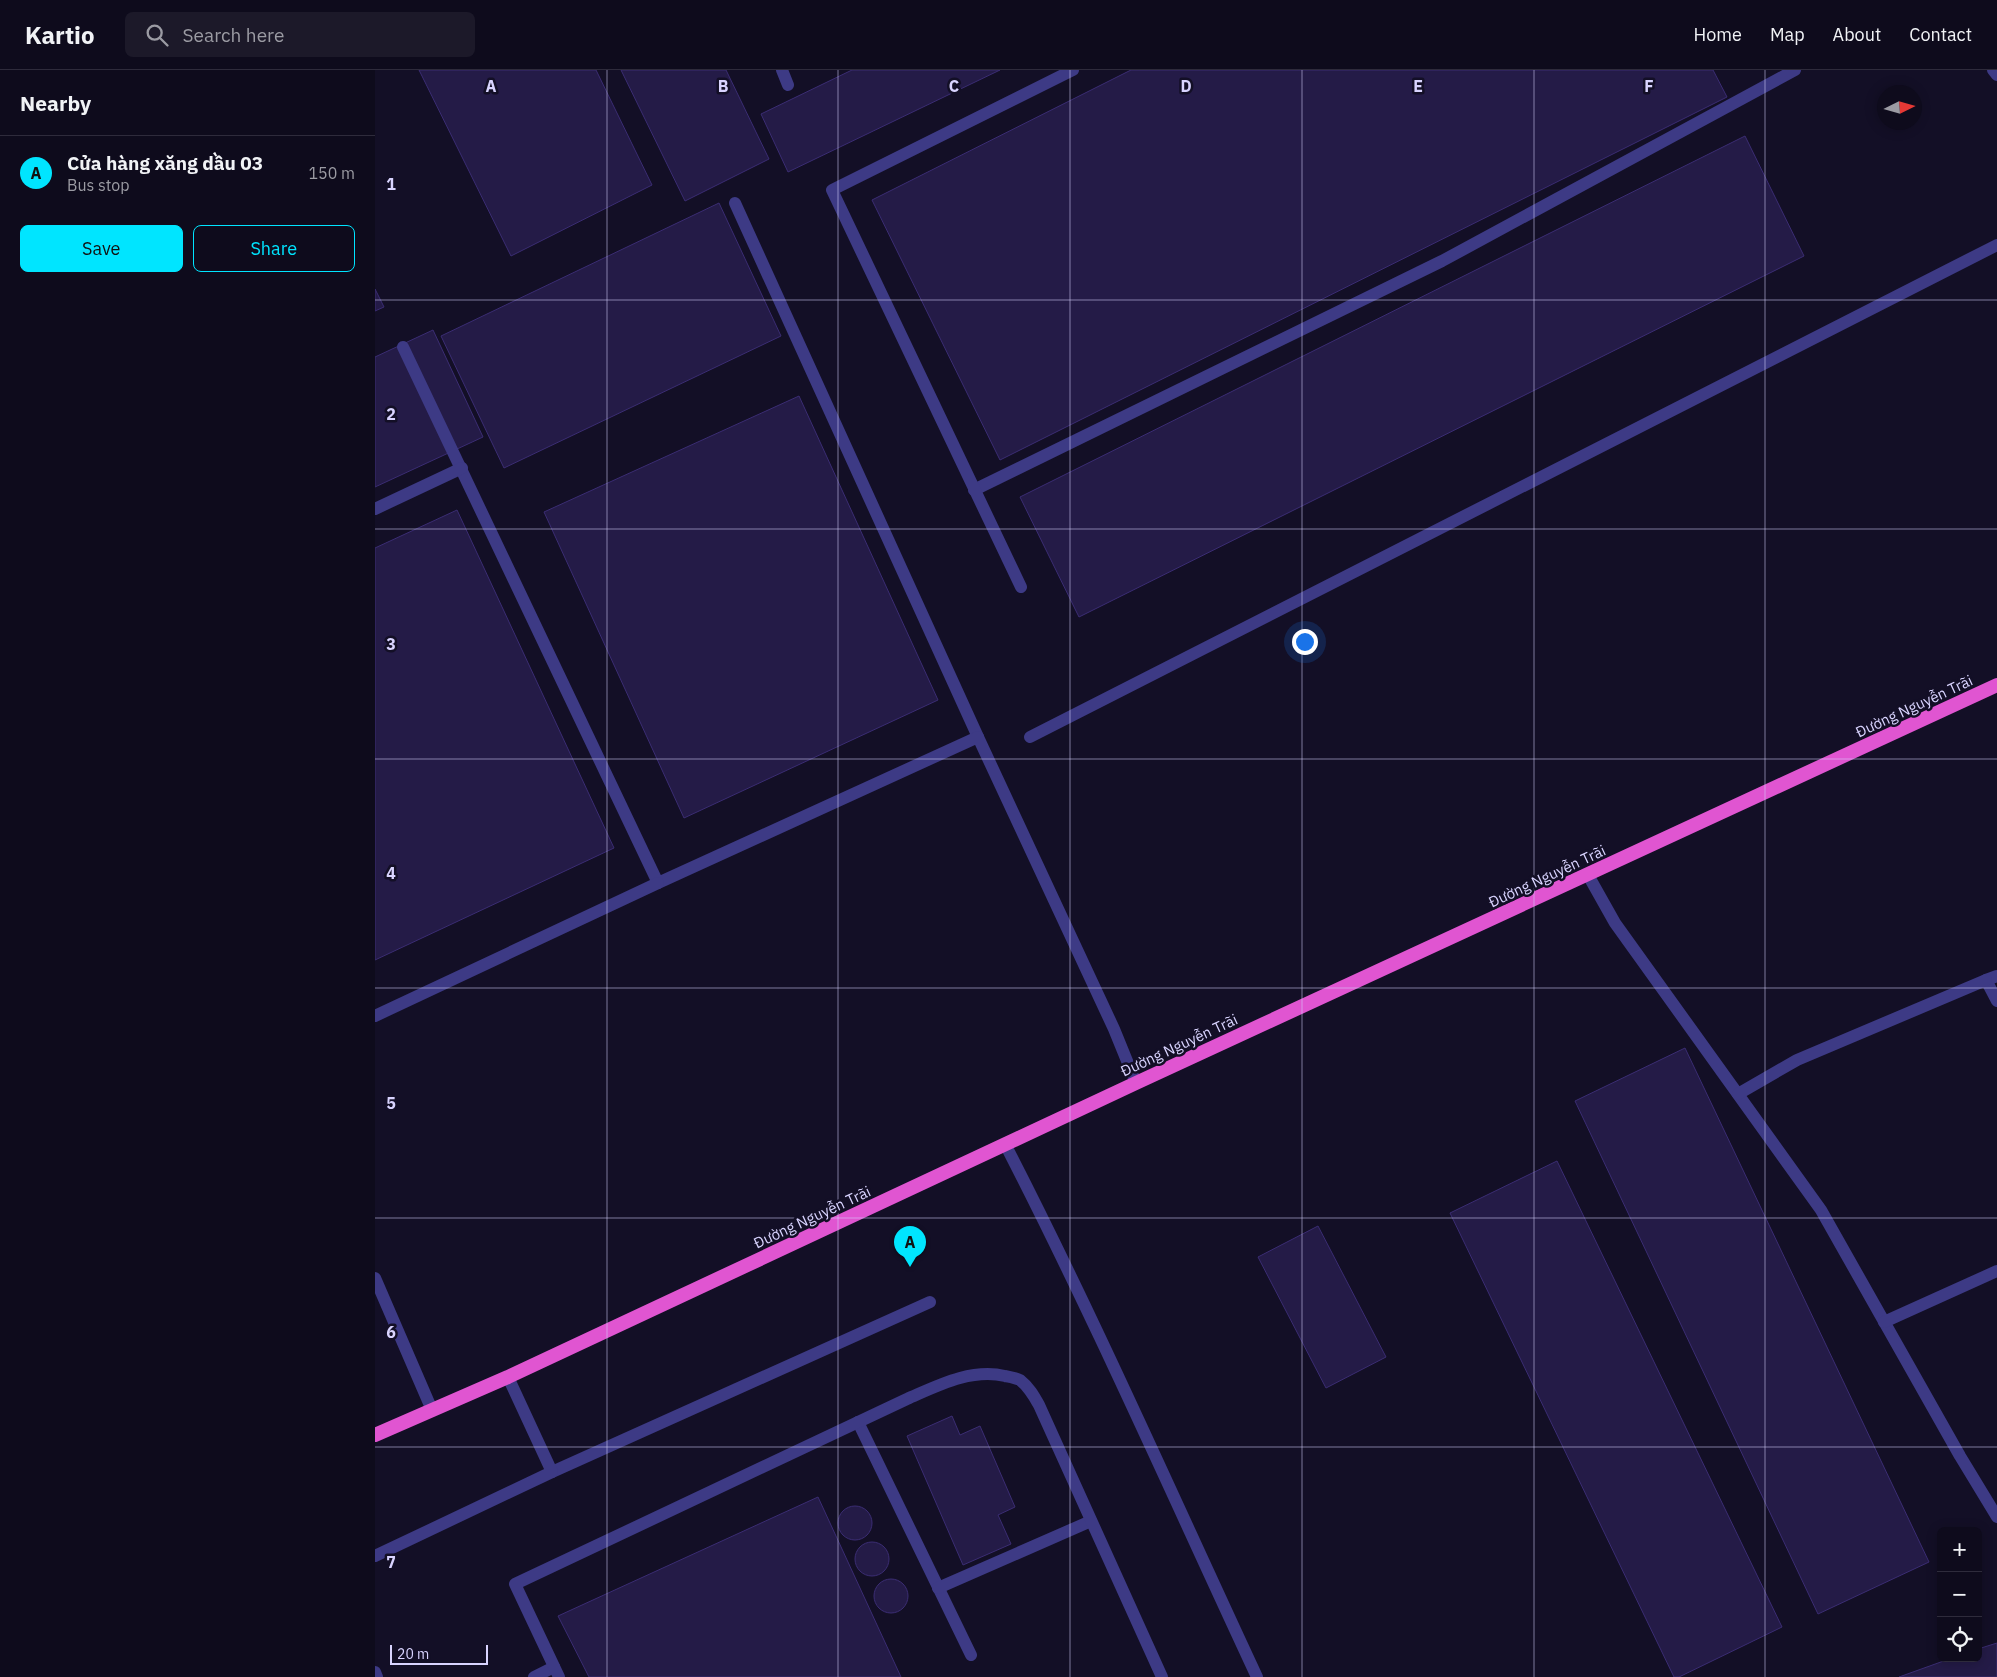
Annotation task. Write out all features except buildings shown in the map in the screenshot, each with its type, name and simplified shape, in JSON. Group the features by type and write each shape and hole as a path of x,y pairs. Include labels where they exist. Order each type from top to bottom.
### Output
{"highway":[{"name":"Đường Nguyễn Trãi","path":"375,1435 508,1377 1136,1083 1997,685"}],"street":[{"path":"782,70 789,85"},
{"path":"1021,587 832,190 1073,70"},
{"path":"974,490 1442,261 1795,70"},
{"path":"1993,70 1997,74"},
{"path":"735,203 1114,1029 1136,1083"},
{"path":"1030,737 1997,244"},
{"path":"403,348 462,468 658,883"},
{"path":"375,509 462,468"},
{"path":"375,1016 658,883 979,737"},
{"path":"1588,875 1615,923 1821,1210 1997,1517"},
{"path":"1737,1094 1797,1060 1992,978 1997,1001"},
{"path":"1005,1144 1119,1378 1257,1677"},
{"path":"1884,1322 1997,1271"},
{"path":"375,1278 432,1410"},
{"path":"375,1556 553,1472 930,1302"},
{"path":"534,1677 557,1672 515,1584 948,1381 985,1374 1002,1375 1018,1379 1031,1391 1162,1677"},
{"path":"508,1377 553,1472"},
{"path":"858,1422 971,1655"},
{"path":"938,1588 1091,1521"},
{"path":"375,1672 377,1677"}],"place":[{"name":"Cửa hàng xăng dầu 03","path":"910,1267"}]}
